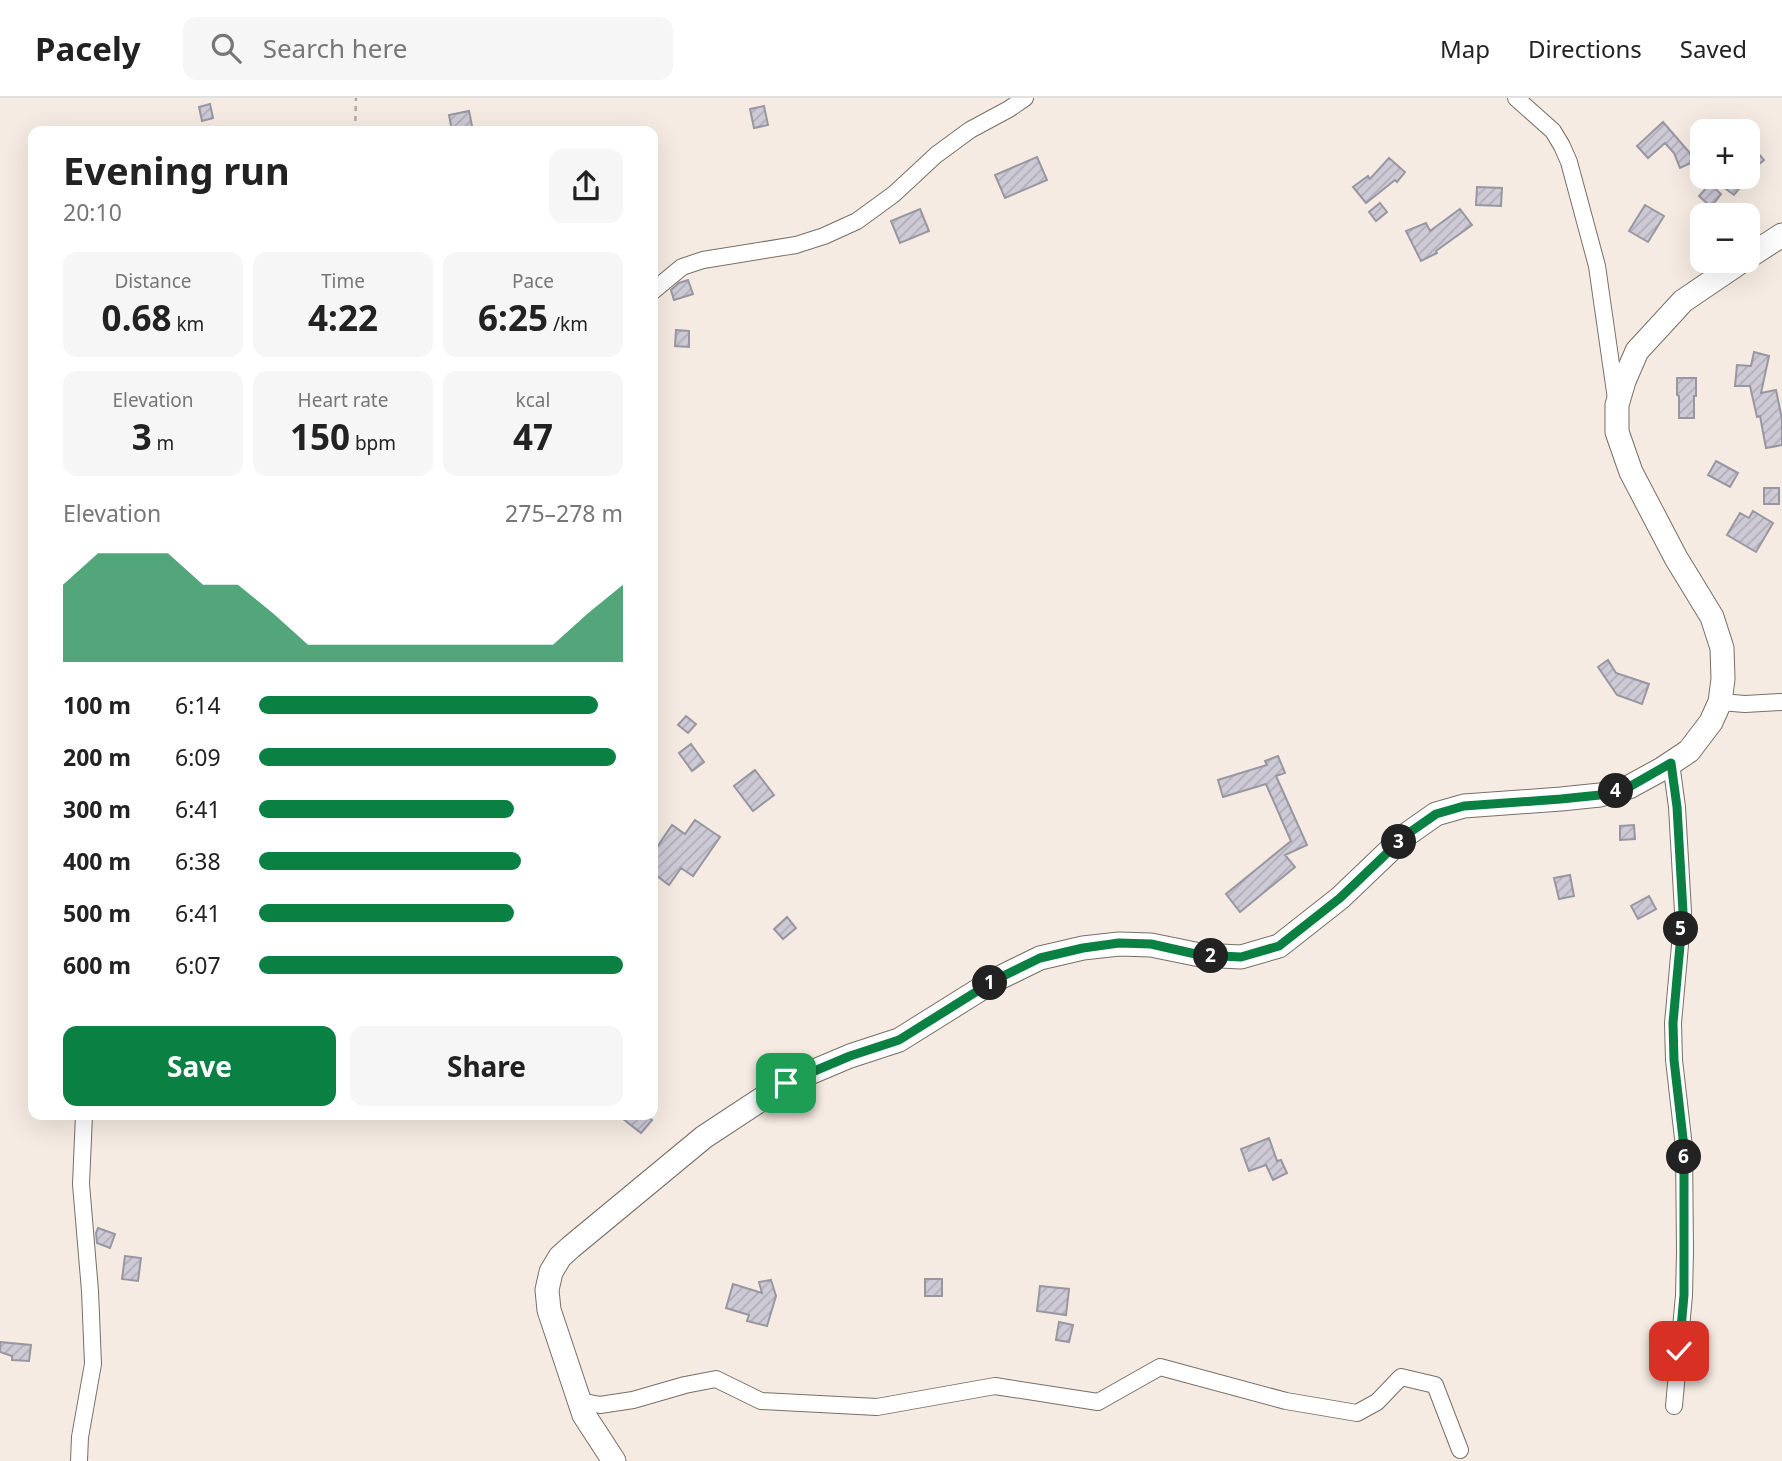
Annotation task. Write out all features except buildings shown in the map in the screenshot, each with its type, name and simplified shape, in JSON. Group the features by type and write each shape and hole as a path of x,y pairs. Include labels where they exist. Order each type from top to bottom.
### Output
{"main road":[{"path":"1760,249 1782,235"},
{"path":"614,1461 584,1415 549,1310 547,1290 551,1272 560,1257 704,1137 786,1083 850,1056 899,1040 995,980 1040,958 1119,943 1151,944 1200,955 1241,957 1279,946 1340,898 1406,835 1436,814 1464,806 1600,795 1629,787 1689,751 1711,722 1720,702 1723,679 1722,648 1712,617 1676,558 1631,472 1617,432 1617,405 1637,351 1683,300 1724,273"}],"street":[{"path":"658,287 682,267 703,260 796,245 857,221 894,194 936,155 970,130 1026,98"},
{"path":"1516,98 1553,131 1569,162 1597,266 1617,405"},
{"path":"1720,702 1782,702"},
{"path":"1671,763 1677,807 1683,912 1673,1023 1674,1060 1684,1147 1685,1252 1674,1406"},
{"path":"79,1461 80,1437 93,1364 81,1184 84,1120"},
{"path":"580,1401 600,1405 622,1402 716,1379 761,1401 877,1407 995,1386 1098,1402 1160,1367 1286,1401 1357,1413 1377,1402 1401,1377 1435,1385 1460,1450"}],"path":[{"path":"355,126 356,98"}],"route":[{"path":"786,1083 850,1056 899,1040 995,980 1040,958 1119,943 1151,944 1200,955 1241,957 1279,946 1340,898 1406,835 1436,814 1464,806 1600,795 1629,787 1671,763 1677,807 1683,912 1673,1023 1674,1060 1684,1147 1684,1295 1679,1351"}]}
